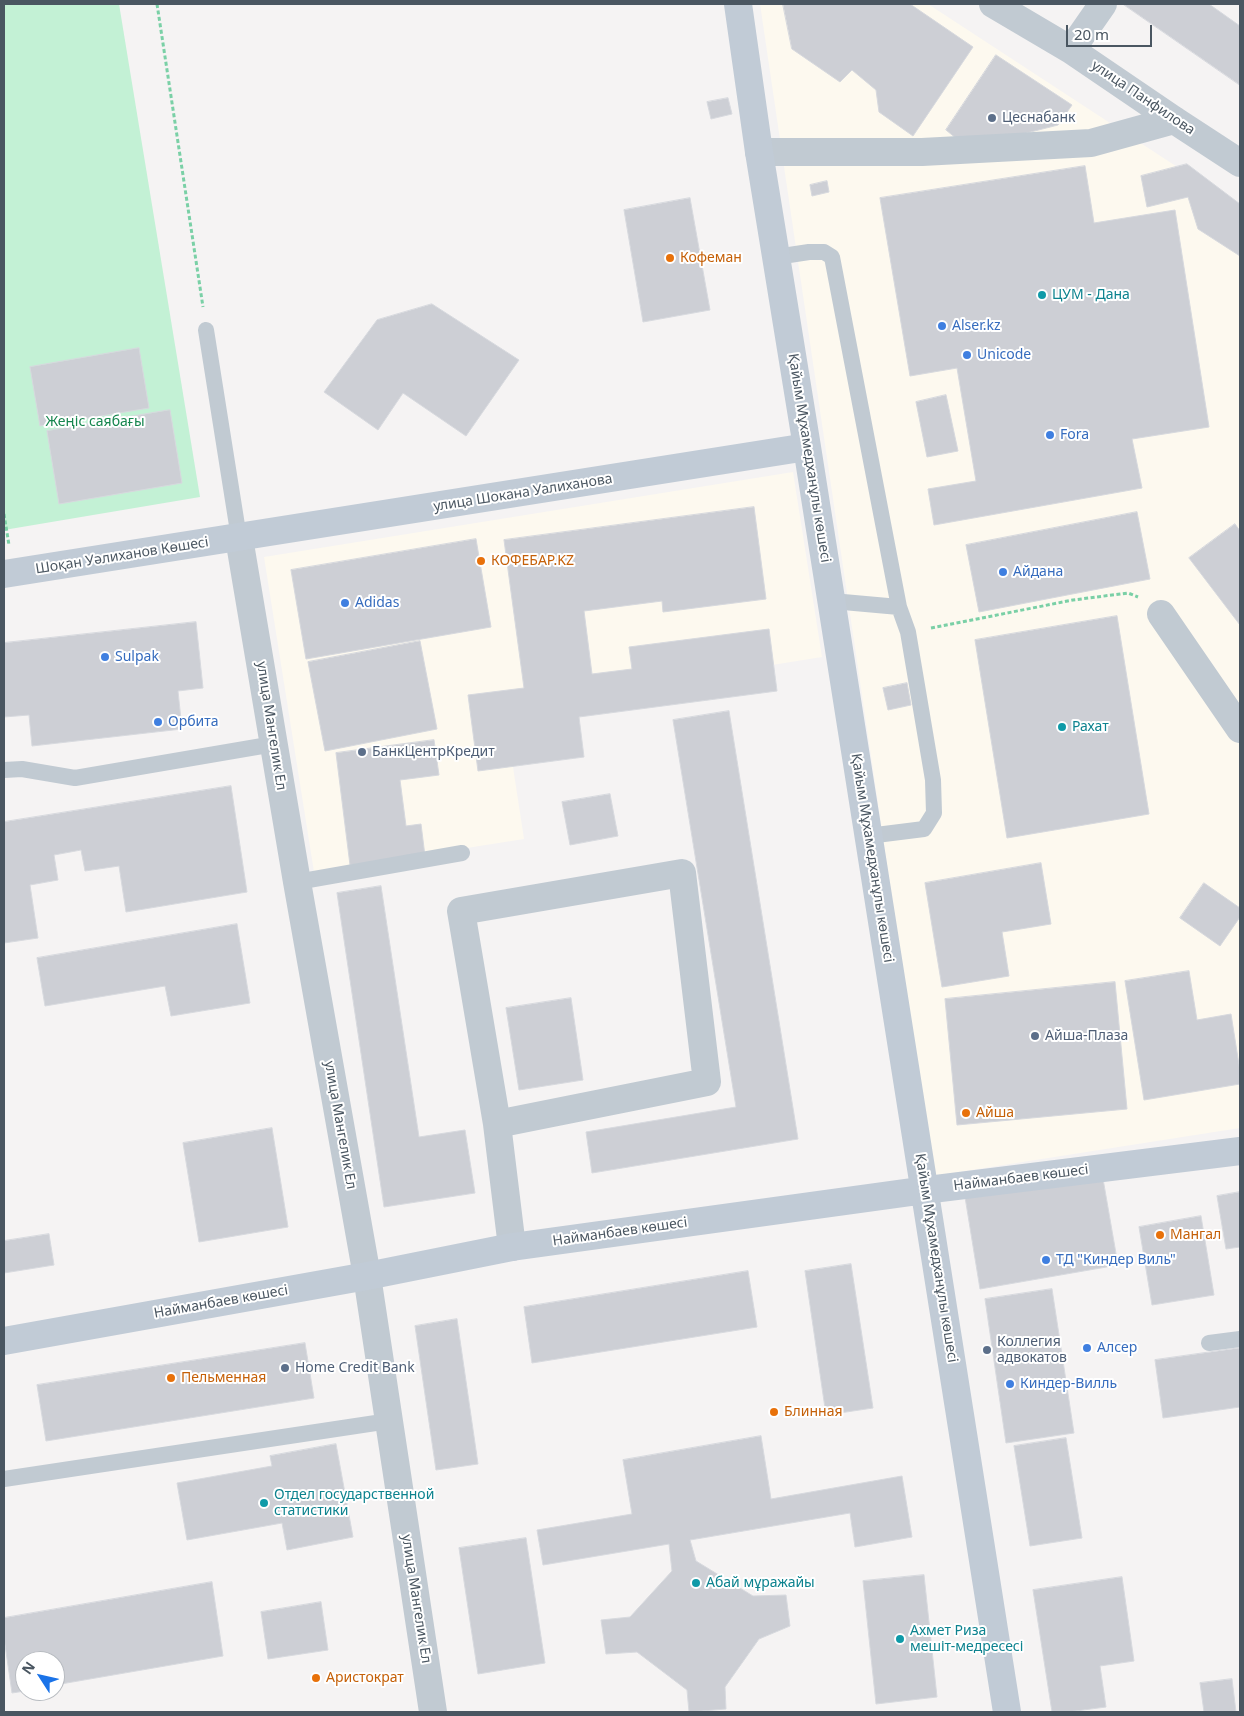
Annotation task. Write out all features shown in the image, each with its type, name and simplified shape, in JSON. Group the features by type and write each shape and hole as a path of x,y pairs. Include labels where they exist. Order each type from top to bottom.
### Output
{"street":[{"name":"Қайым Мұхамедханұлы көшесі","path":"738,4 759,152 808,447 1007,1712"},
{"name":"улица Панфилова","path":"993,4 1071,50 1240,163"},
{"path":"1071,50 1104,4"},
{"path":"759,152 922,152 1092,142 1174,120"},
{"name":"улица Шокана Уалиханова","path":"240,538 808,447"},
{"name":"Шоқан Уәлиханов Көшесі","path":"4,574 240,538"},
{"name":"улица Мангелик Ел","path":"240,538 297,882 367,1276 433,1712"},
{"path":"1161,614 1240,730"},
{"path":"497,1124 707,1082 682,873 461,912 497,1124 512,1247"},
{"name":"Найманбаев көшесі","path":"4,1340 367,1276 512,1247 926,1190 1240,1151"}],"lane":[{"path":"776,257 809,252 824,252 832,257 900,607 908,632 933,780 934,813 924,829 868,836"},
{"path":"206,330 240,538"},
{"path":"832,601 900,607"},
{"path":"4,770 22,769 75,778 274,744"},
{"path":"297,882 462,853"},
{"path":"1209,1343 1240,1338"},
{"path":"4,1479 389,1421"}],"path":[{"path":"157,4 206,330"},
{"path":"908,632 1073,600 1128,593 1143,599 1161,614"}],"shaded area":[{"path":"760,4 928,4 1240,208 1240,1128 933,1176"},
{"path":"793,472 822,657 504,708 524,839 314,872 264,557"}],"green space":[{"name":"Жеңіс саябағы","path":"4,4 119,4 200,497 4,530"}],"building":[{"path":"783,4 910,4 973,47 913,136 879,112 876,90 852,70 840,82 792,49"},
{"path":"1123,4 1209,4 1240,26 1240,85"},
{"path":"996,55 1072,105 1058,125 968,148 946,130"},
{"path":"728,98 732,114 711,119 707,102"},
{"path":"1187,164 1240,204 1240,256 1198,229 1188,197 1147,207 1141,176"},
{"name":"ЦУМ - Дана","path":"1085,166 1094,223 1175,210 1209,427 1132,439 1142,488 934,525 928,489 976,481 957,368 910,376 880,198"},
{"path":"827,181 829,192 812,196 810,185"},
{"path":"690,198 710,310 643,322 624,210"},
{"path":"432,304 519,360 466,436 403,393 378,430 324,392 377,320"},
{"path":"139,348 149,408 40,426 30,367"},
{"path":"946,395 958,451 927,457 916,402"},
{"path":"170,410 182,483 59,504 47,431"},
{"path":"754,507 766,599 663,612 662,601 584,611 592,674 632,669 629,647 769,629 777,691 579,717 584,757 478,771 468,695 524,688 504,540"},
{"path":"1137,512 1150,579 979,612 966,545"},
{"path":"1235,524 1240,531 1240,625 1189,558"},
{"path":"476,539 491,627 306,659 291,570"},
{"name":"Рахат","path":"1117,616 1149,814 1007,838 975,640"},
{"path":"196,622 203,688 178,691 182,729 32,746 29,715 4,717 4,643"},
{"path":"420,641 437,729 325,751 308,662"},
{"path":"907,683 911,705 888,710 883,688"},
{"path":"729,711 798,1139 592,1173 586,1132 736,1107 673,720"},
{"path":"434,740 439,775 400,780 406,826 421,824 425,856 350,865 336,753"},
{"path":"231,786 247,892 126,912 119,866 85,871 81,850 54,855 58,880 30,885 38,938 4,943 4,822"},
{"path":"610,794 618,836 570,845 562,802"},
{"path":"1041,863 1051,924 1002,932 1009,976 942,987 925,883"},
{"path":"1204,883 1240,908 1240,917 1220,946 1180,918"},
{"path":"381,886 419,1137 465,1130 475,1193 384,1207 337,893"},
{"path":"237,924 250,1003 171,1016 165,986 45,1006 37,958"},
{"path":"1189,971 1197,1020 1231,1014 1240,1071 1240,1084 1144,1100 1125,981"},
{"name":"Айша-Плаза","path":"1115,982 1127,1109 957,1125 945,999"},
{"path":"571,998 583,1080 519,1090 506,1008"},
{"path":"272,1128 288,1227 199,1242 183,1143"},
{"path":"1102,1173 1118,1265 980,1289 965,1197"},
{"path":"1240,1192 1240,1247 1226,1249 1217,1196"},
{"path":"1201,1216 1214,1295 1152,1305 1139,1227"},
{"path":"49,1234 54,1265 4,1273 4,1241"},
{"path":"851,1264 873,1408 826,1415 805,1271"},
{"path":"748,1271 757,1327 532,1363 524,1307"},
{"path":"1052,1289 1074,1433 1006,1443 985,1299"},
{"path":"457,1319 478,1464 436,1470 415,1326"},
{"path":"305,1343 314,1398 46,1441 37,1385"},
{"path":"1240,1348 1240,1407 1163,1418 1155,1360"},
{"name":"Абай мұражайы","path":"761,1436 771,1499 902,1476 912,1537 855,1547 850,1513 690,1540 696,1561 753,1596 786,1595 790,1626 759,1639 725,1687 726,1709 689,1712 687,1690 637,1652 606,1654 601,1620 630,1617 672,1571 669,1544 543,1565 537,1530 632,1514 623,1460"},
{"path":"1066,1438 1082,1538 1030,1546 1014,1446"},
{"name":"Отдел государственной статистики","path":"336,1444 353,1537 287,1550 282,1523 187,1540 177,1483 272,1466 270,1456"},
{"path":"526,1538 545,1663 478,1674 459,1548"},
{"name":"Ахмет Риза мешіт-медресесі","path":"924,1575 937,1697 876,1704 863,1581"},
{"path":"1122,1577 1134,1661 1100,1666 1106,1707 1052,1712 1033,1590"},
{"path":"212,1582 223,1656 65,1683 65,1651 15,1651 15,1693 12,1693 4,1638 4,1618"},
{"path":"321,1602 328,1650 268,1659 261,1612"},
{"path":"1232,1679 1236,1712 1204,1712 1200,1683"}],"place":[{"name":"Цеснабанк","path":"992,118"},
{"name":"Кофеман","path":"670,258"},
{"name":"ЦУМ - Дана","path":"1042,295"},
{"name":"Alser.kz","path":"942,326"},
{"name":"Unicode","path":"967,355"},
{"name":"Fora","path":"1050,435"},
{"name":"КОФЕБАР.KZ","path":"481,561"},
{"name":"Айдана","path":"1003,572"},
{"name":"Adidas","path":"345,603"},
{"name":"Sulpak","path":"105,657"},
{"name":"Орбита","path":"158,722"},
{"name":"Рахат","path":"1062,727"},
{"name":"БанкЦентрКредит","path":"362,752"},
{"name":"Айша-Плаза","path":"1035,1036"},
{"name":"Айша","path":"966,1113"},
{"name":"Мангал","path":"1160,1235"},
{"name":"ТД \"Киндер Виль\"","path":"1046,1260"},
{"name":"Алсер","path":"1087,1348"},
{"name":"Коллегия адвокатов","path":"987,1350"},
{"name":"Home Credit Bank","path":"285,1368"},
{"name":"Пельменная","path":"171,1378"},
{"name":"Киндер-Вилль","path":"1010,1384"},
{"name":"Блинная","path":"774,1412"},
{"name":"Отдел государственной статистики","path":"264,1503"},
{"name":"Абай мұражайы","path":"696,1583"},
{"name":"Ахмет Риза мешіт-медресесі","path":"900,1639"},
{"name":"Аристократ","path":"316,1678"}]}
